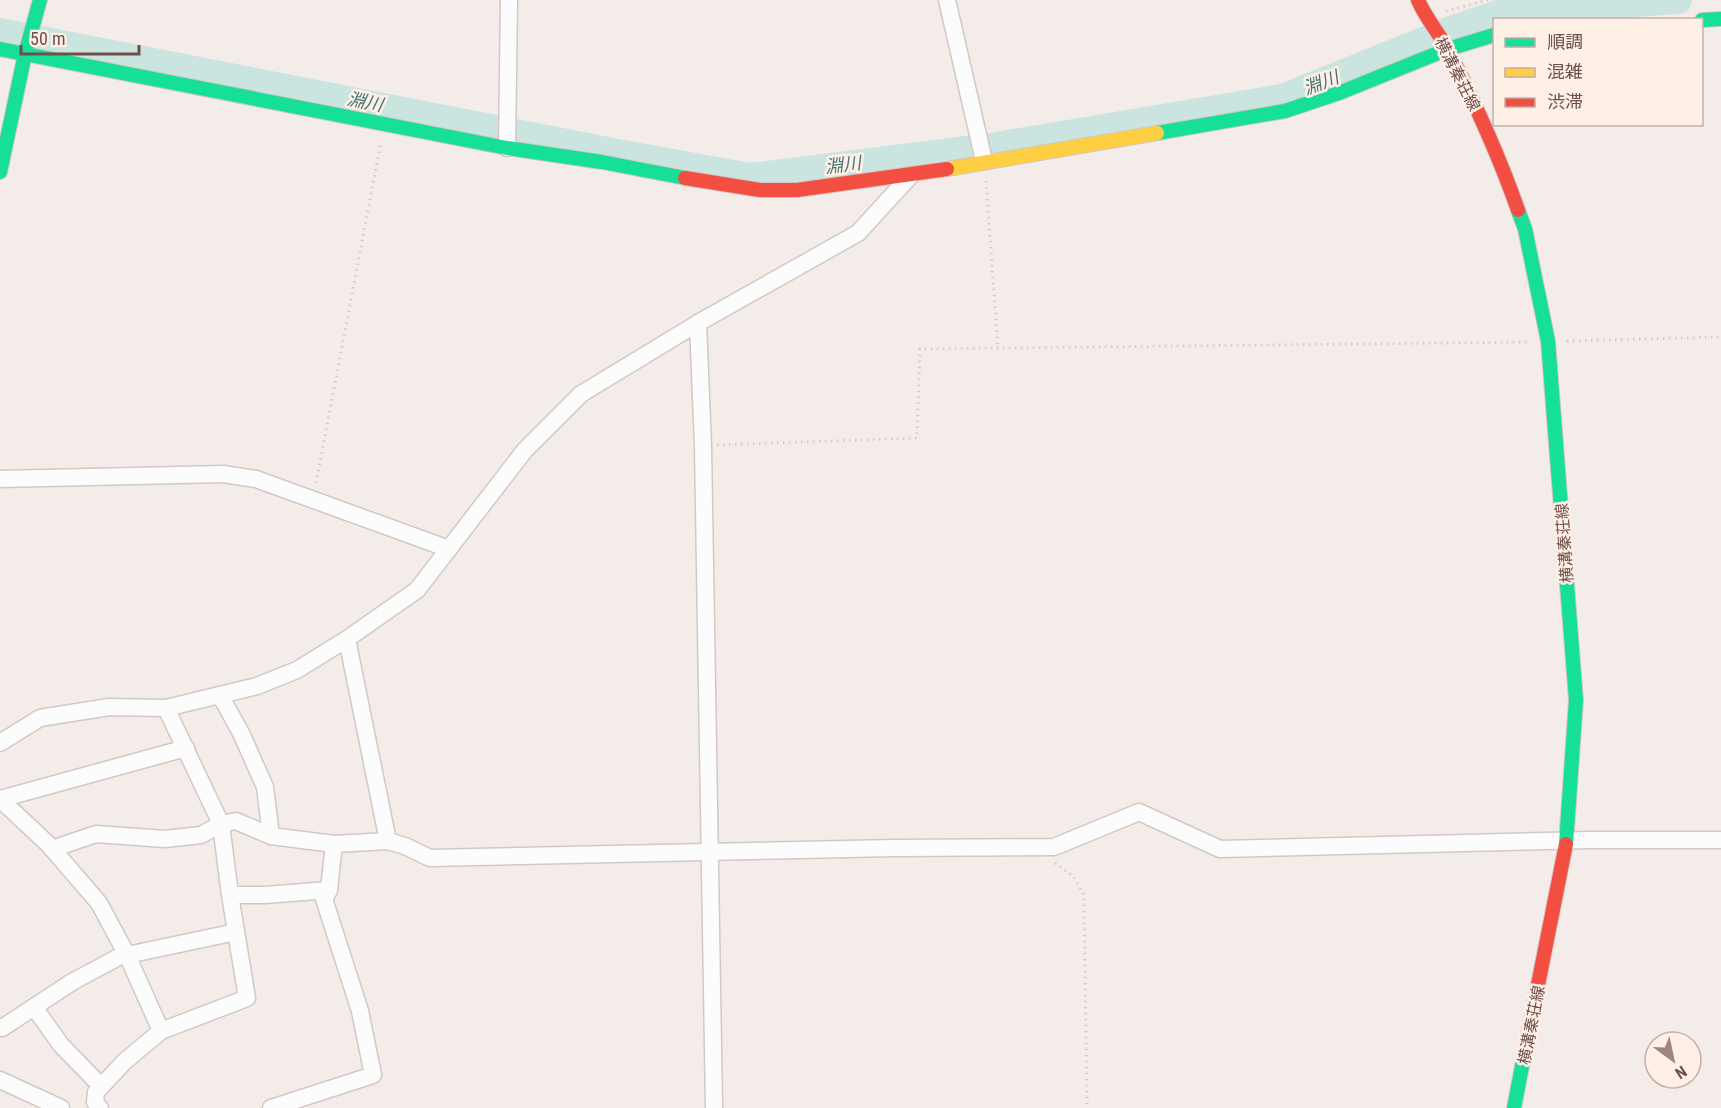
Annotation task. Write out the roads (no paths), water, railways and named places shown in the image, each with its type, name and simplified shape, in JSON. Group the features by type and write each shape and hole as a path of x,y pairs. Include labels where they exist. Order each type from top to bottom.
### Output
{"street":[{"path":"0,172 25,54 40,0"},
{"path":"507,148 509,0"},
{"path":"947,0 984,161"},
{"name":"横溝秦荘線","path":"1420,6 1448,49 1500,160 1525,229 1548,342 1576,700 1567,841 1514,1108"},
{"path":"1703,20 1721,19"},
{"path":"0,48 507,148 760,190 797,190 911,175 1285,111 1493,34"},
{"path":"0,743 40,718 109,707 166,708 257,686 297,670 417,590 525,450 581,394 698,322 858,233 911,175"},
{"path":"698,322 703,446 714,1108"},
{"path":"0,479 223,474 256,479 448,549"},
{"path":"346,639 388,841"},
{"path":"220,695 241,733 265,787 271,836"},
{"path":"100,1108 95,1102 96,1092 125,1061 161,1031 247,998 221,824 166,708"},
{"path":"0,799 186,748"},
{"path":"0,799 52,849 99,903 126,952 161,1031"},
{"path":"52,849 96,834 165,839 201,836 221,824 236,821 271,836 334,844 388,841 430,858 1054,847 1138,812 1220,849 1721,840"},
{"path":"271,1108 372,1075 360,1011 324,899 329,890 334,844"},
{"path":"230,895 329,890"},
{"path":"0,1027 2,1028 72,982 126,952 132,954 236,932"},
{"path":"34,1007 61,1045 101,1086"},
{"path":"0,1080 61,1108"}],"waterway":[{"name":"淵川","path":"0,32 750,177 990,147 1282,98 1453,29 1504,12 1678,0"}]}
